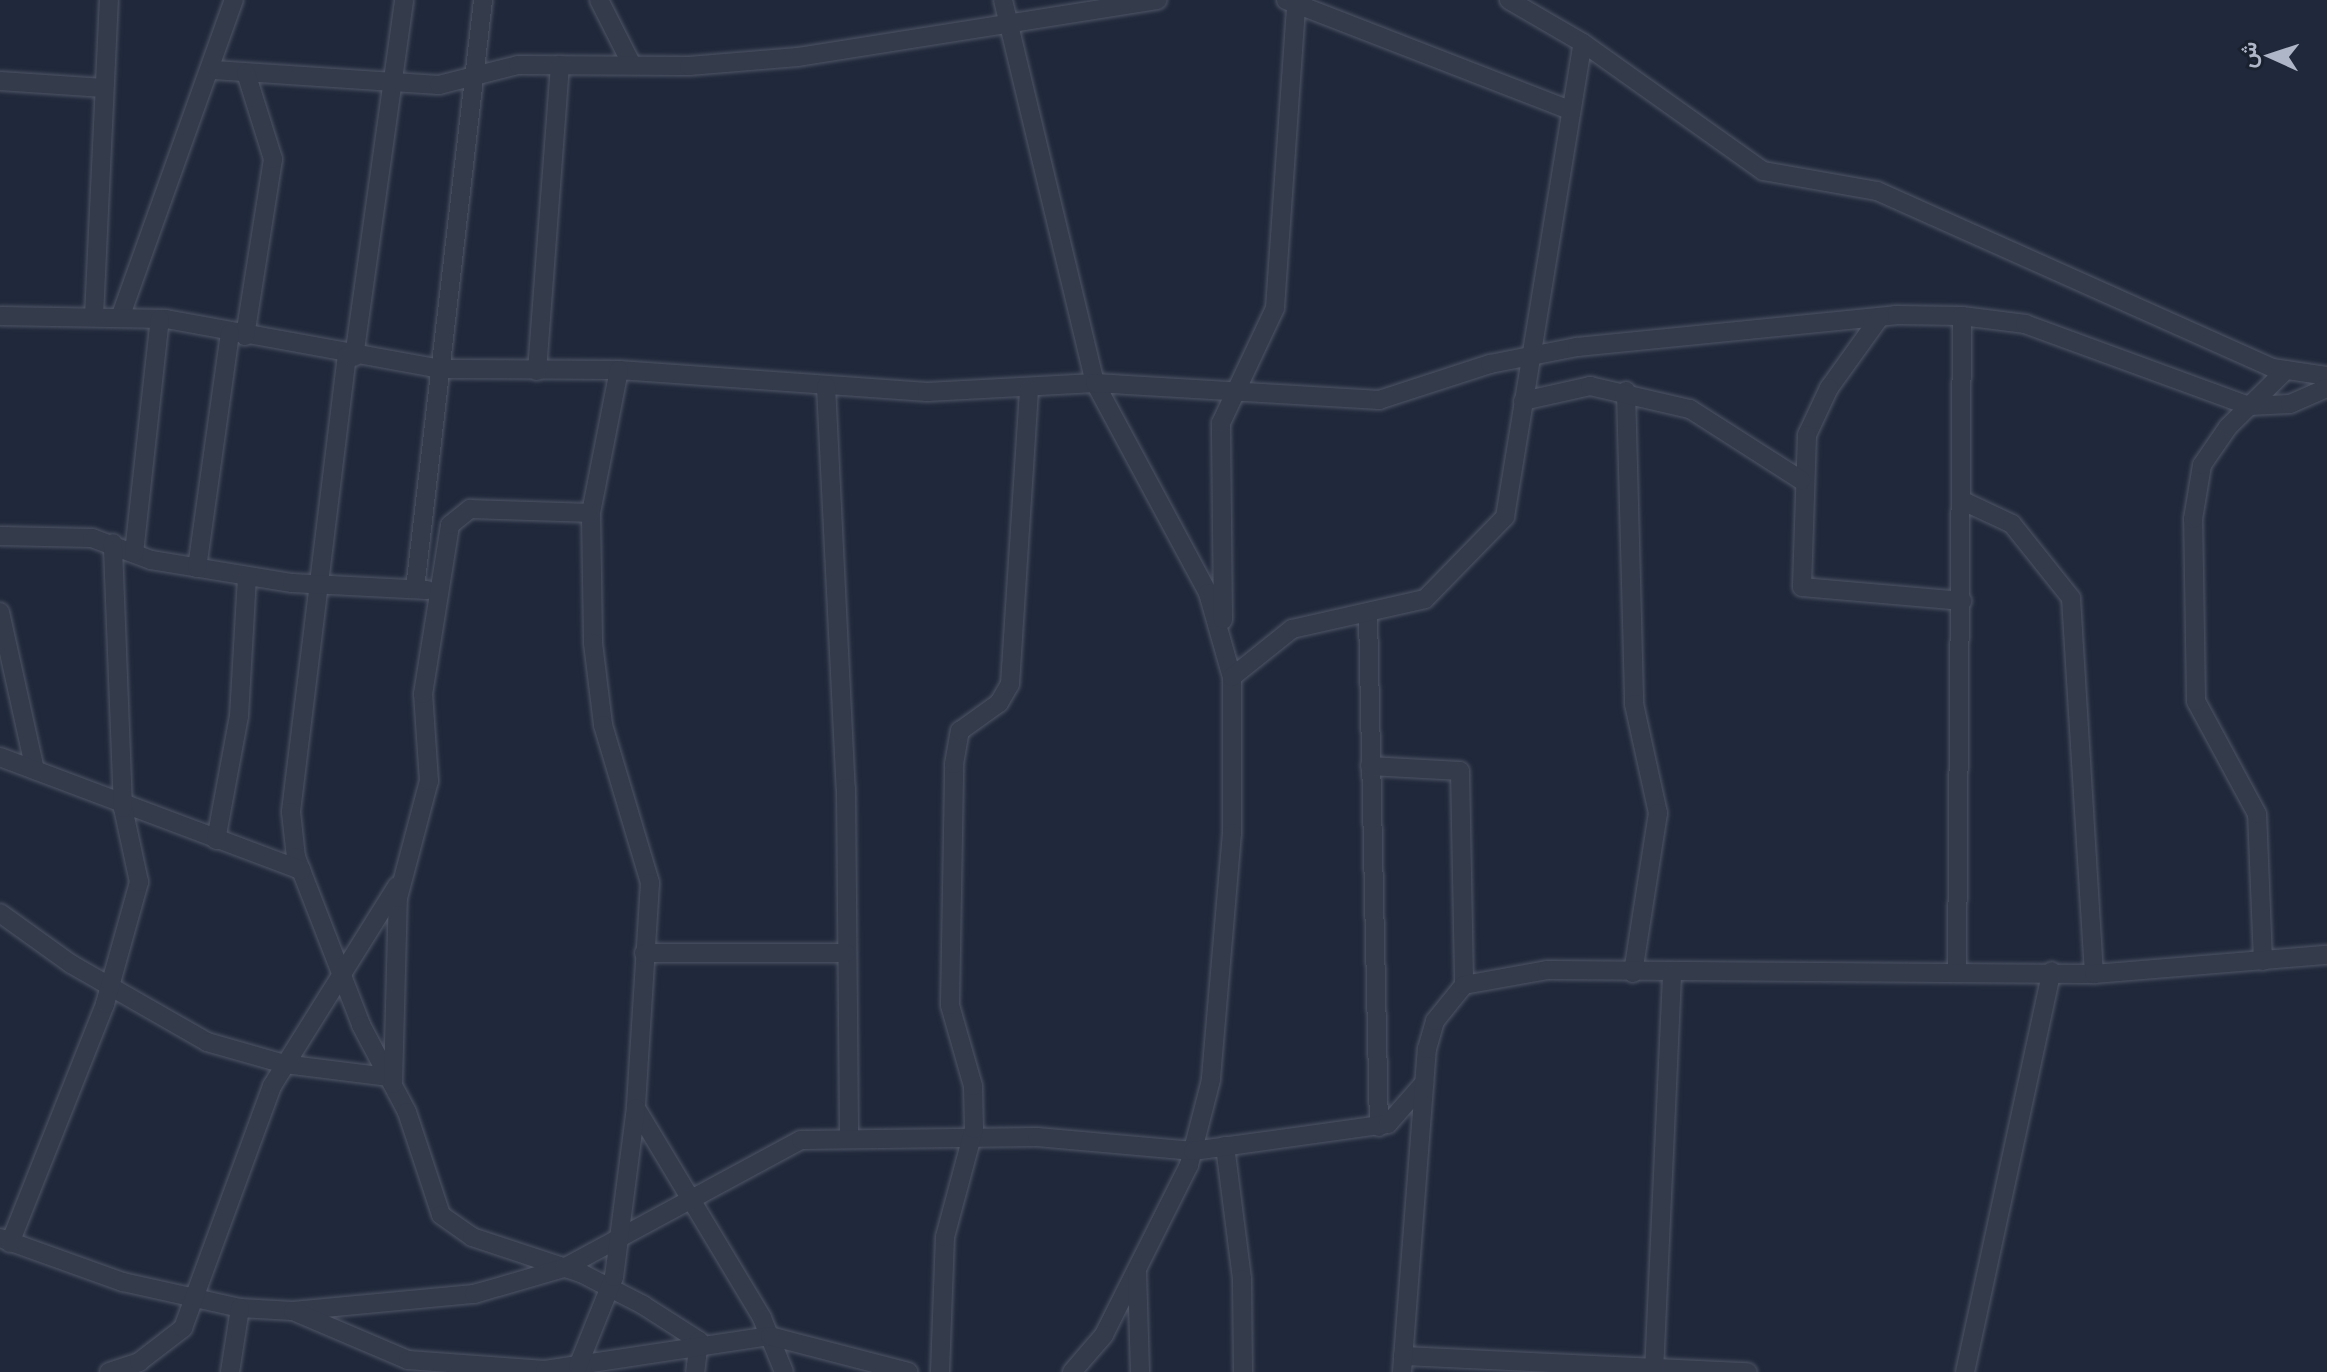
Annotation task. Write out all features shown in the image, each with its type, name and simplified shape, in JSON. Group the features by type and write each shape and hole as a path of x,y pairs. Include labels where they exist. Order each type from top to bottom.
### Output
{"street":[{"path":"94,316 109,0"},
{"path":"121,315 214,70 234,0"},
{"path":"404,0 317,584 291,812 301,870 339,974 390,1081 441,1215 472,1237 610,1286 699,1341"},
{"path":"415,589 477,76 483,0"},
{"path":"599,0 631,63"},
{"path":"1003,0 1095,383 1224,635"},
{"path":"214,70 393,85 560,65 798,57 1158,0"},
{"path":"1509,0 1583,43 1763,171 1877,191 2286,370 2327,376"},
{"path":"1072,1372 1104,1335 1193,1151 1218,1030 1232,833 1232,677 1224,635 1218,448 1231,391 1275,308 1291,2 1567,109"},
{"path":"1232,677 1272,638 1425,599 1497,528 1508,501 1567,109 1583,43"},
{"path":"537,371 560,65"},
{"path":"197,568 237,334 273,159 246,73"},
{"path":"0,81 104,88"},
{"path":"0,316 121,315 160,319 350,356 441,369 619,370 826,386 1029,389 1095,383 1379,400 1529,356 1880,317 1962,316 2025,324 2249,406 2290,404 2327,388"},
{"path":"1957,969 1963,501 1962,316"},
{"path":"1880,317 1815,415 1801,480 1800,578 1808,592 1962,601"},
{"path":"134,553 160,319"},
{"path":"578,1366 610,1286 621,1241 636,1108 644,953 646,861 595,687 591,513 619,370"},
{"path":"2263,961 2257,814 2204,725 2191,667 2196,481 2249,406 2286,370"},
{"path":"826,386 845,773 849,1134"},
{"path":"1523,401 1590,386 1626,391 1690,409 1801,480"},
{"path":"940,1372 945,1237 973,1136 973,1086 950,1005 954,764 960,731 999,703 1010,684 1029,389"},
{"path":"1626,391 1634,704 1658,813 1633,973"},
{"path":"1963,501 2012,524 2071,598 2094,974"},
{"path":"390,1081 401,881 429,781 423,694 437,590 450,525 470,509 591,513"},
{"path":"0,536 113,543 134,553 247,576 317,584 437,590"},
{"path":"113,543 123,808 139,882 112,986 5,1240 198,1299 240,1308 293,1311 474,1294 564,1268 621,1241 690,1196 801,1140 849,1134 973,1136 1193,1151 1379,1127 1407,1109 1424,1083"},
{"path":"216,840 237,730 247,576"},
{"path":"0,612 35,770"},
{"path":"1368,615 1379,1127"},
{"path":"0,757 123,808 301,870"},
{"path":"1370,766 1460,771 1464,985 1435,1021 1424,1083 1402,1364 1748,1372"},
{"path":"109,1372 165,1346 198,1299 247,1144 284,1064 401,881"},
{"path":"0,913 112,986 207,1042 284,1064 390,1081"},
{"path":"644,953 846,953"},
{"path":"1464,985 1547,970 1672,974 1957,969 2094,974 2327,955"},
{"path":"1965,1372 2052,971"},
{"path":"1654,1368 1672,974"},
{"path":"636,1108 770,1336 784,1372"},
{"path":"1225,1146 1242,1279 1243,1372"},
{"path":"1137,1268 1140,1372"},
{"path":"230,1372 240,1308"},
{"path":"293,1311 408,1366 545,1370 699,1341 770,1336 908,1372"},
{"path":"695,1372 699,1341"}]}
